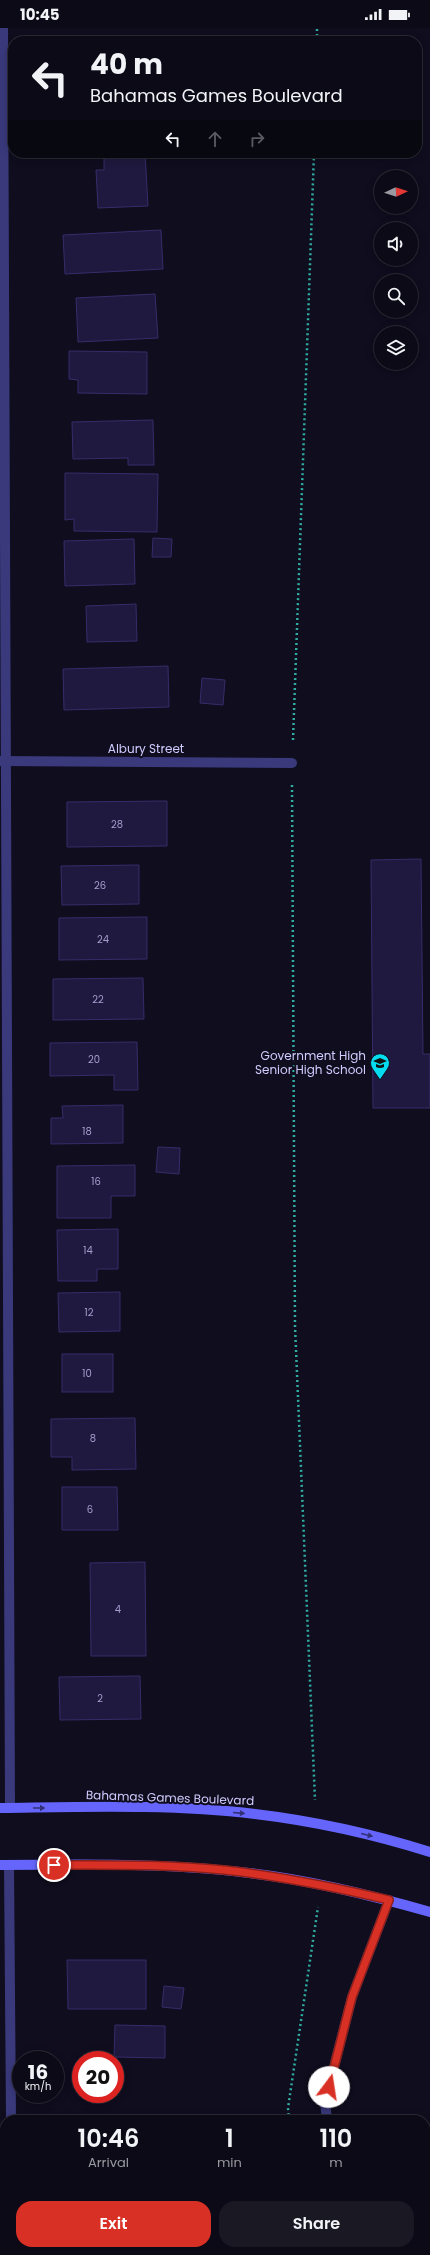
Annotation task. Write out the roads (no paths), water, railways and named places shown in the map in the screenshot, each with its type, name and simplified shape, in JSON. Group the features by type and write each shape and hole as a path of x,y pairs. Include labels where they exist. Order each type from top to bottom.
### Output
{"main road":[{"name":"Bahamas Games Boulevard","path":"5,1808 200,1810 259,1814 316,1824 430,1852"},
{"path":"5,1865 193,1868 251,1873 321,1885 389,1900 430,1912"}],"street":[{"path":"3,28 5,1808"},
{"name":"Albury Street","path":"3,761 292,763"},
{"path":"5,1865 11,2115"},
{"path":"326,2115 325,2102 352,1997 389,1900"}],"place":[{"name":"Government High Senior High School","path":"380,1080"}]}
